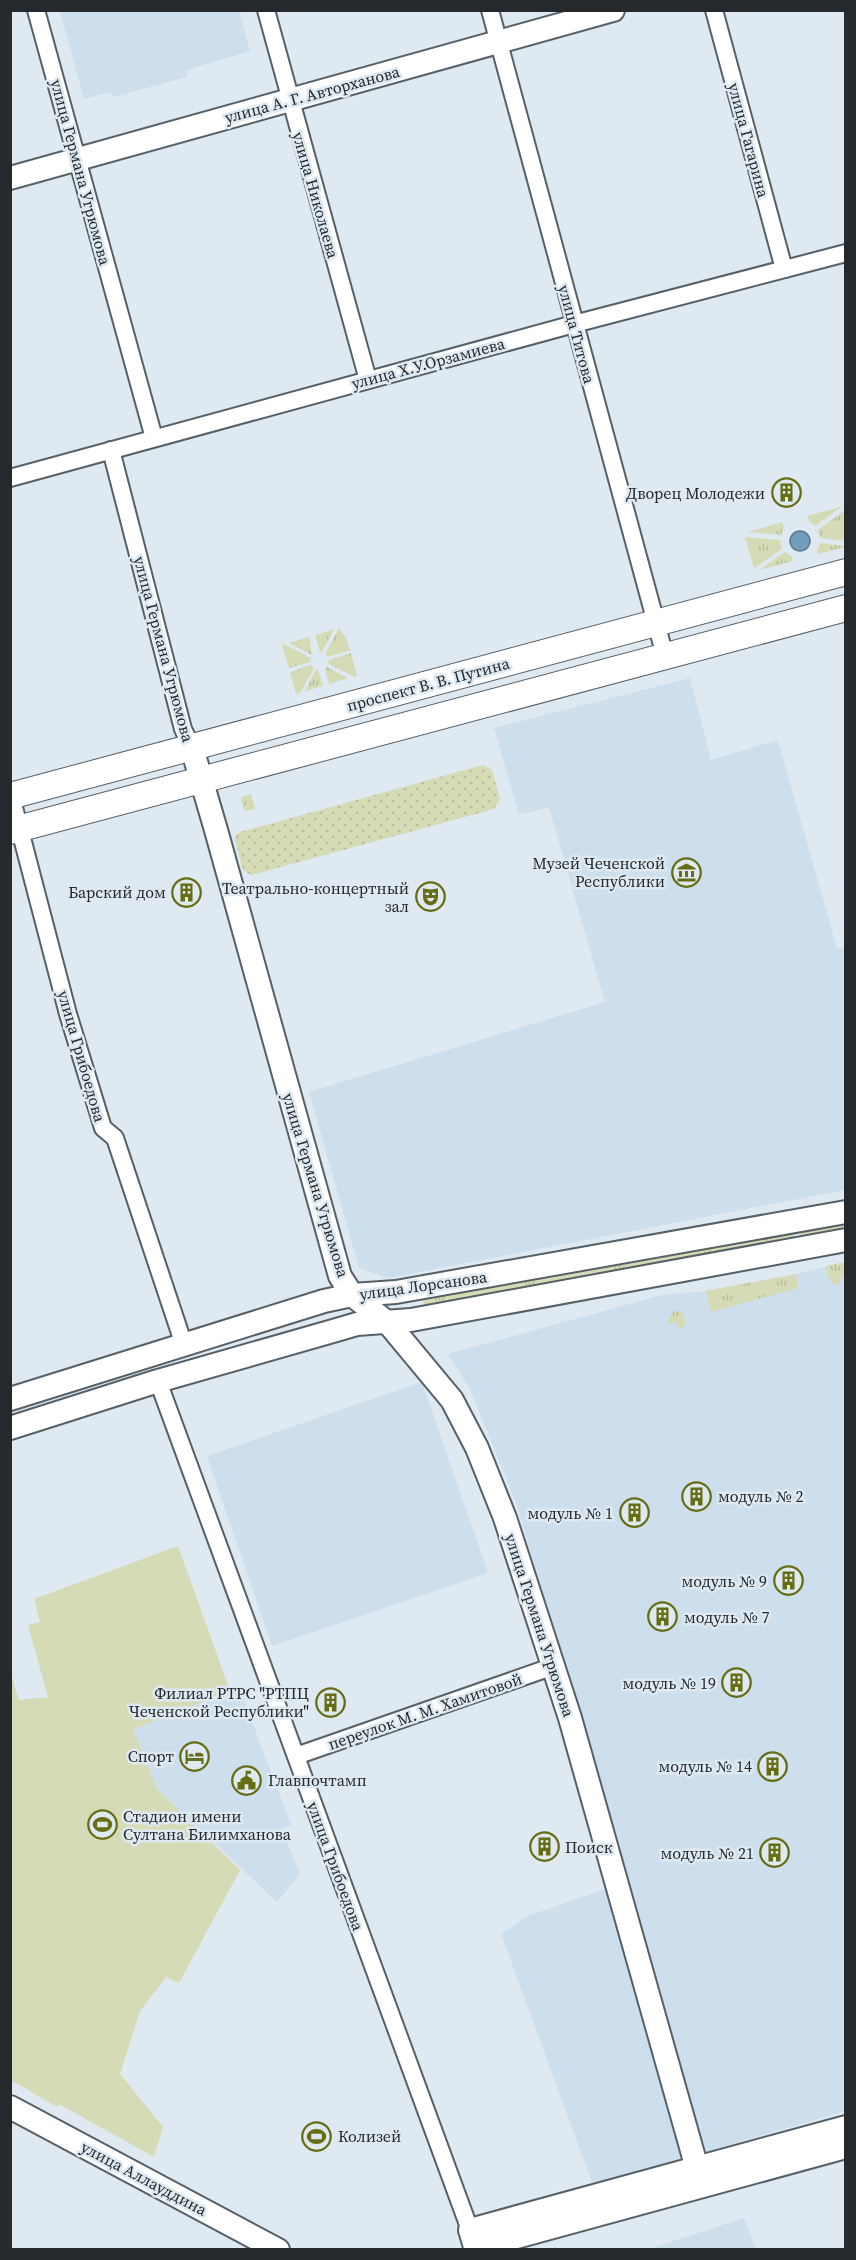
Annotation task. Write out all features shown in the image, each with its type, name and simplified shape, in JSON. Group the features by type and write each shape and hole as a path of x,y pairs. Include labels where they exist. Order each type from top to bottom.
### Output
{"main road":[{"name":"проспект В. В. Путина","path":"11,795 846,572"},
{"name":"проспект В. В. Путина","path":"15,830 846,608"}],"street":[{"name":"улица Германа Угрюмова","path":"36,10 154,438"},
{"name":"улица Николаева","path":"266,10 368,380"},
{"name":"улица Титова","path":"490,10 665,656"},
{"name":"улица А. Г. Авторханова","path":"10,178 500,44 613,10"},
{"name":"улица Гагарина","path":"714,10 784,269"},
{"name":"улица Х.У.Орзамиева","path":"10,477 574,324 846,253"},
{"name":"улица Германа Угрюмова","path":"111,450 183,729 192,748 340,1276 352,1295 388,1323 452,1400 477,1448 505,1518 554,1666 699,2177"},
{"name":"улица Грибоедова","path":"11,795 15,830 103,1128 115,1138 184,1345"},
{"name":"улица Лорсанова","path":"10,1399 324,1301 352,1295 396,1292 846,1212"},
{"name":"улица Лорсанова","path":"10,1428 158,1381 357,1324 388,1323 846,1240"},
{"name":"улица Грибоедова","path":"158,1381 474,2242"},
{"name":"переулок М. М. Хамитовой","path":"296,1756 554,1666"},
{"name":"улица Аллауддина","path":"10,2107 255,2244 278,2250"},
{"path":"474,2242 699,2177 846,2127"},
{"path":"699,2177 846,2147"}],"shaded area":[{"path":"60,11 239,11 250,51 186,70 187,77 113,97 111,92 84,99"},
{"path":"690,678 711,760 778,740 837,949 845,947 845,1190 388,1278 359,1268 309,1092 605,1002 549,807 519,815 494,728"},
{"path":"845,1262 845,2111 593,2185 501,1934 528,1916 623,1883 517,1505 470,1389 448,1354 662,1295 706,1291"},
{"path":"422,1382 488,1573 272,1646 207,1456"},
{"path":"239,1687 291,1825 281,1829 300,1872 277,1902 157,1789 133,1729"},
{"path":"744,2218 756,2249 649,2249"}],"green space":[{"path":"843,506 815,526 807,516"},
{"path":"845,510 845,541 820,538 818,530"},
{"path":"782,522 784,528 781,535 748,532"},
{"path":"745,537 780,540 782,549 754,568"},
{"path":"820,543 845,546 845,547 818,554"},
{"path":"785,552 792,557 793,561 759,570"},
{"path":"339,628 350,650 327,657 325,654"},
{"path":"334,629 322,652 320,652 315,635"},
{"path":"309,637 312,655 289,643"},
{"path":"282,645 311,658 310,662 289,668"},
{"path":"351,653 357,676 354,677 328,663 329,660"},
{"path":"311,665 314,668 301,692 296,694 290,672"},
{"path":"325,668 348,678 329,684"},
{"path":"318,670 323,686 305,691"},
{"path":"483,765 492,770 500,799 494,809 251,875 243,870 235,840 236,834 240,832"},
{"path":"251,794 255,809 244,811 241,797"},
{"path":"845,1222 845,1230 801,1238 800,1230"},
{"path":"793,1231 794,1239 424,1306 423,1299"},
{"path":"845,1262 845,1275 841,1277 839,1285 836,1285 830,1278 826,1266"},
{"path":"796,1274 798,1288 711,1312 706,1291"},
{"path":"680,1311 685,1323 684,1327 678,1329 676,1322 668,1324 667,1322 673,1312"},
{"name":"Стадион имени Султана Билимханова","path":"178,1546 230,1691 133,1729 157,1789 240,1870 179,1983 166,1977 140,2011 120,2074 163,2127 154,2157 59,2104 57,2107 11,2080 10,1672 19,1700 48,1697 28,1625 40,1622 34,1599"}],"water":[{"path":"800,531 807,534 810,541 807,548 800,551 793,548 790,541 793,534"}],"place":[{"name":"Дворец Молодежи","path":"786,493"},
{"name":"Музей Чеченской Республики","path":"686,872"},
{"name":"Барский дом","path":"187,892"},
{"name":"Театрально-концертный зал","path":"430,897"},
{"name":"модуль № 2","path":"697,1496"},
{"name":"модуль № 1","path":"634,1513"},
{"name":"модуль № 9","path":"788,1581"},
{"name":"модуль № 7","path":"663,1617"},
{"name":"модуль № 19","path":"737,1683"},
{"name":"Филиал РТРС \"РТПЦ Чеченской Республики\"","path":"330,1702"},
{"name":"Спорт","path":"195,1756"},
{"name":"модуль № 14","path":"773,1766"},
{"name":"Главпочтамп","path":"247,1780"},
{"name":"Стадион имени Султана Билимханова","path":"102,1825"},
{"name":"Поиск","path":"544,1847"},
{"name":"модуль № 21","path":"775,1853"},
{"name":"Колизей","path":"317,2136"}]}
